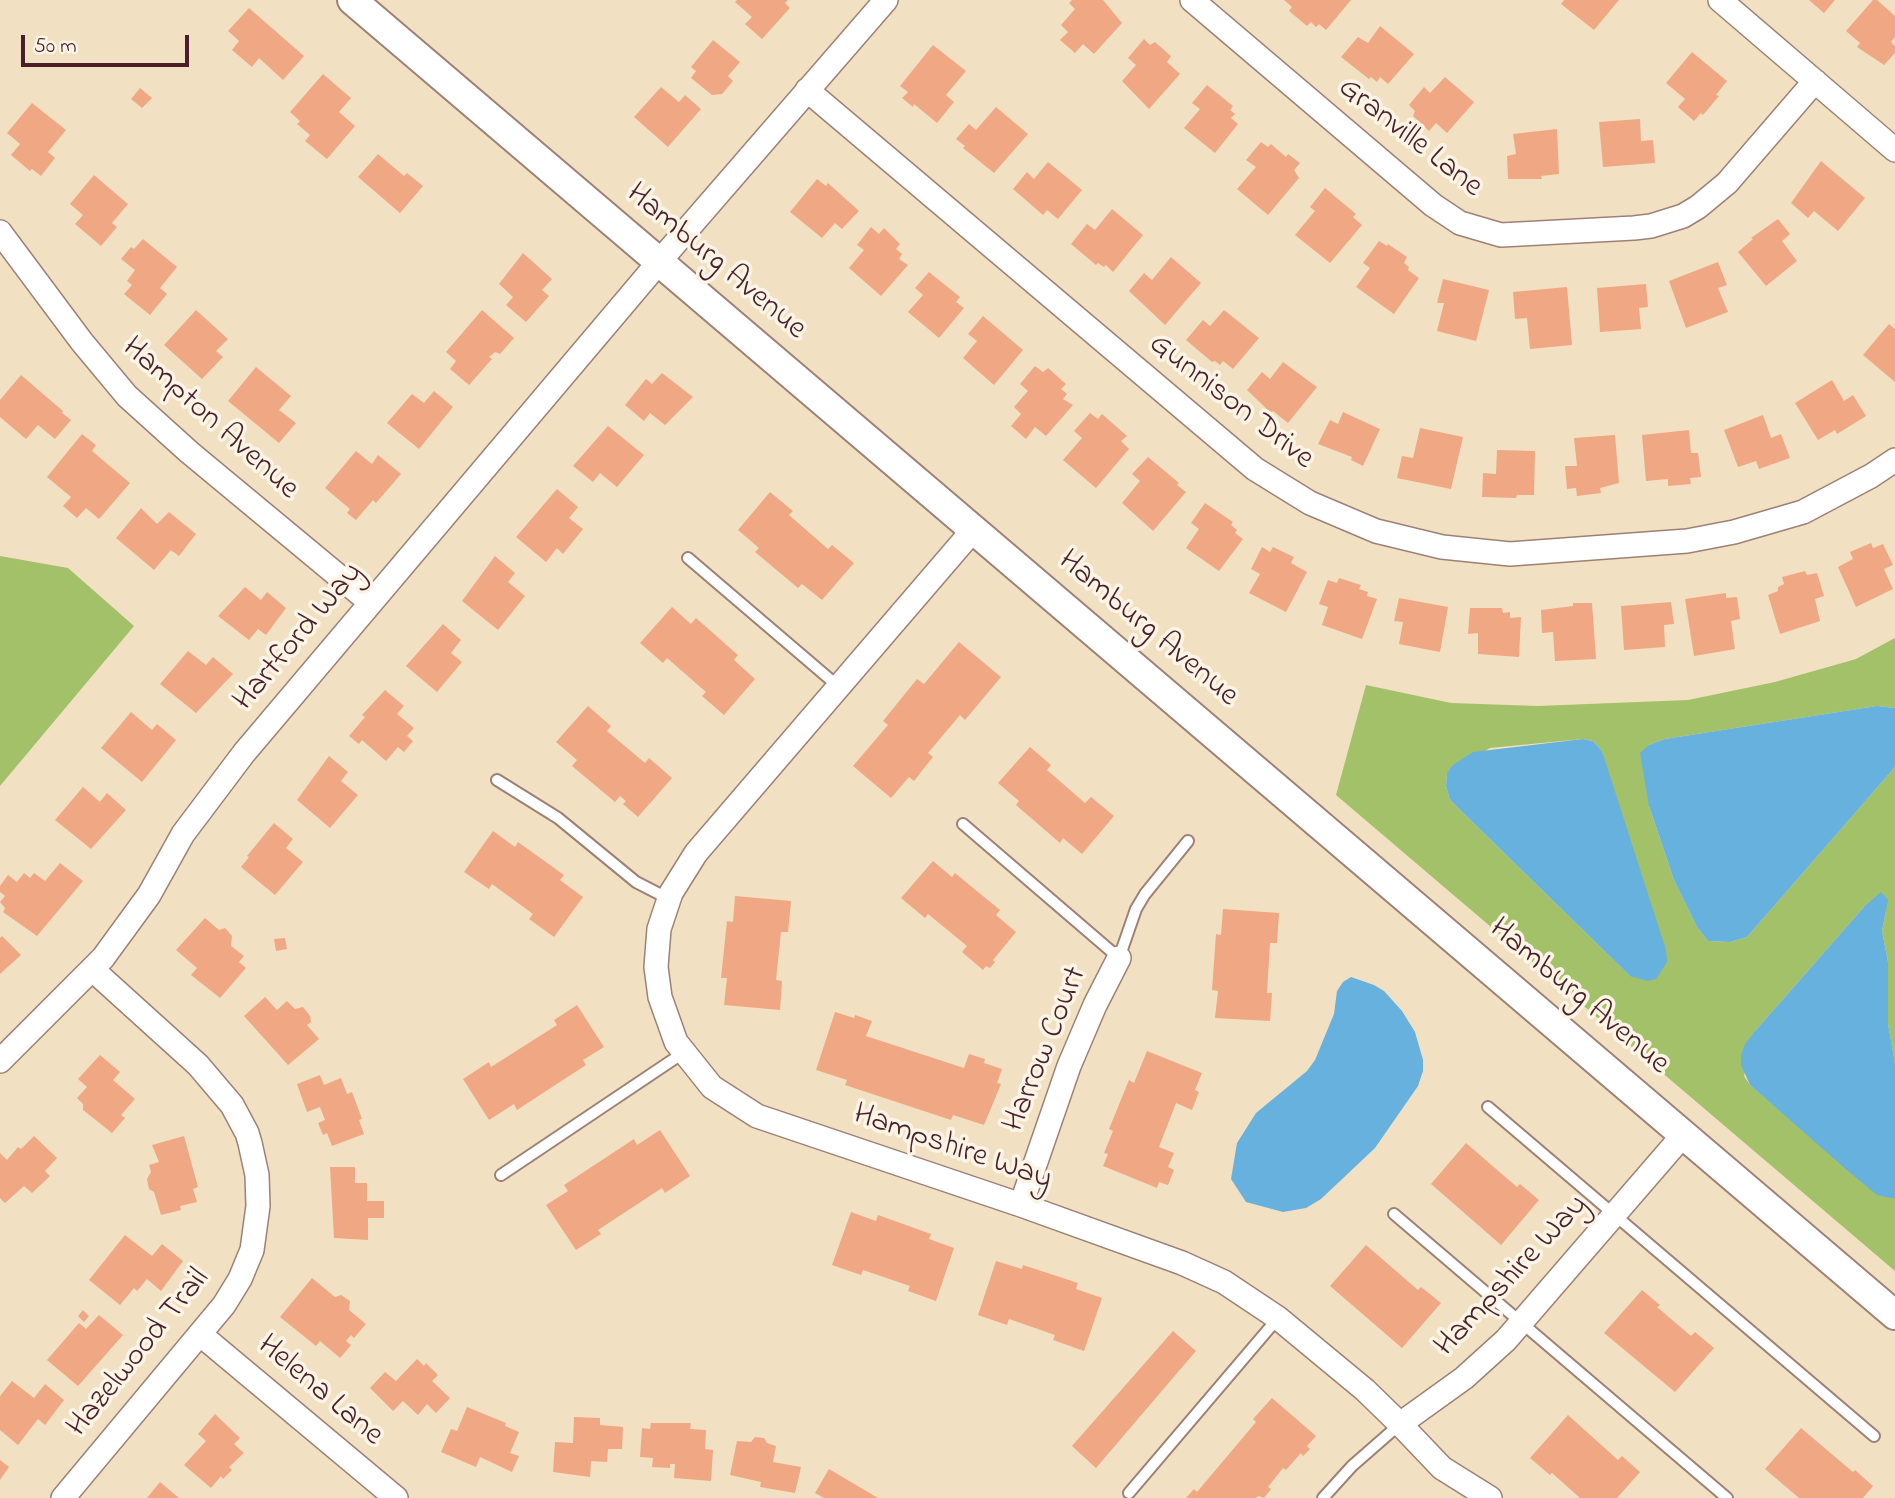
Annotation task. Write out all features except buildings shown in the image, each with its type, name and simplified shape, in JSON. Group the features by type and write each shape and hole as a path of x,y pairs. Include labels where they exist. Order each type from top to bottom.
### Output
{"street":[{"name":"Hamburg Avenue","path":"352,0 1895,1315"},
{"name":"Hartford Way","path":"0,1061 93,970 137,912 183,834 214,791 659,262 886,0"},
{"name":"Granville Lane","path":"1192,0 1433,205 1460,223 1501,235 1641,227 1683,216 1727,183 1815,81"},
{"path":"1720,0 1895,150"},
{"name":"Gunnison Drive","path":"807,90 1255,469 1310,503 1376,531 1429,544 1510,554 1687,541 1745,530 1803,512 1871,476 1895,460"},
{"name":"Hampton Avenue","path":"0,232 82,342 127,396 371,603"},
{"name":"Hampshire Way","path":"974,529 696,853 669,899 659,929 656,967 662,1008 676,1042 712,1087 757,1116 1021,1205 1194,1268 1224,1282 1278,1318 1365,1390 1401,1424 1492,1354 1684,1134"},
{"name":"Harrow Court","path":"1021,1205 1069,1066 1119,958"},
{"name":"Hazelwood Trail","path":"63,1498 224,1305 240,1279 255,1237 258,1188 247,1133 232,1105 210,1077 93,970"},
{"name":"Helena Lane","path":"201,1335 396,1498"},
{"path":"1401,1424 1442,1468 1490,1498"}],"lane":[{"path":"688,558 839,687"},
{"path":"497,780 558,818 646,888 669,899"},
{"path":"963,824 1119,958 1136,909 1188,841"},
{"path":"501,1175 683,1053"},
{"path":"1489,1107 1874,1436"},
{"path":"1394,1214 1727,1498"},
{"path":"1129,1493 1278,1318"},
{"path":"1323,1498 1352,1466 1401,1424"}],"green space":[{"path":"0,556 68,568 134,626 0,786"},
{"path":"1895,638 1895,708 1877,706 1665,739 1649,745 1649,806 1674,880 1697,927 1708,941 1730,942 1747,937 1895,767 1895,1063 1888,1024 1888,962 1882,931 1886,910 1864,907 1756,1030 1744,1076 1750,1085 1877,1194 1895,1199 1895,1271 1336,795 1366,685 1451,703 1538,706 1688,700 1775,682 1856,659","holes":["1583,739 1593,741 1602,751 1607,770 1630,976 1450,800 1446,786 1447,773 1490,748"]}],"water":[{"path":"1877,706 1895,708 1895,767 1747,937 1730,942 1708,941 1697,927 1674,880 1649,806 1640,753 1649,745 1665,739"},
{"path":"1583,739 1593,741 1602,751 1666,950 1667,962 1656,979 1647,981 1630,976 1450,800 1446,786 1447,773 1453,765 1473,752"},
{"path":"1881,892 1888,900 1882,931 1888,962 1888,1024 1895,1063 1895,1199 1877,1195 1848,1171 1750,1085 1741,1065 1745,1044 1756,1030 1864,907"},
{"path":"1351,977 1384,991 1402,1011 1415,1032 1423,1060 1418,1086 1375,1148 1321,1199 1306,1208 1283,1212 1246,1202 1231,1179 1237,1143 1256,1113 1307,1071 1315,1060 1334,1014 1337,991 1343,982"}]}
